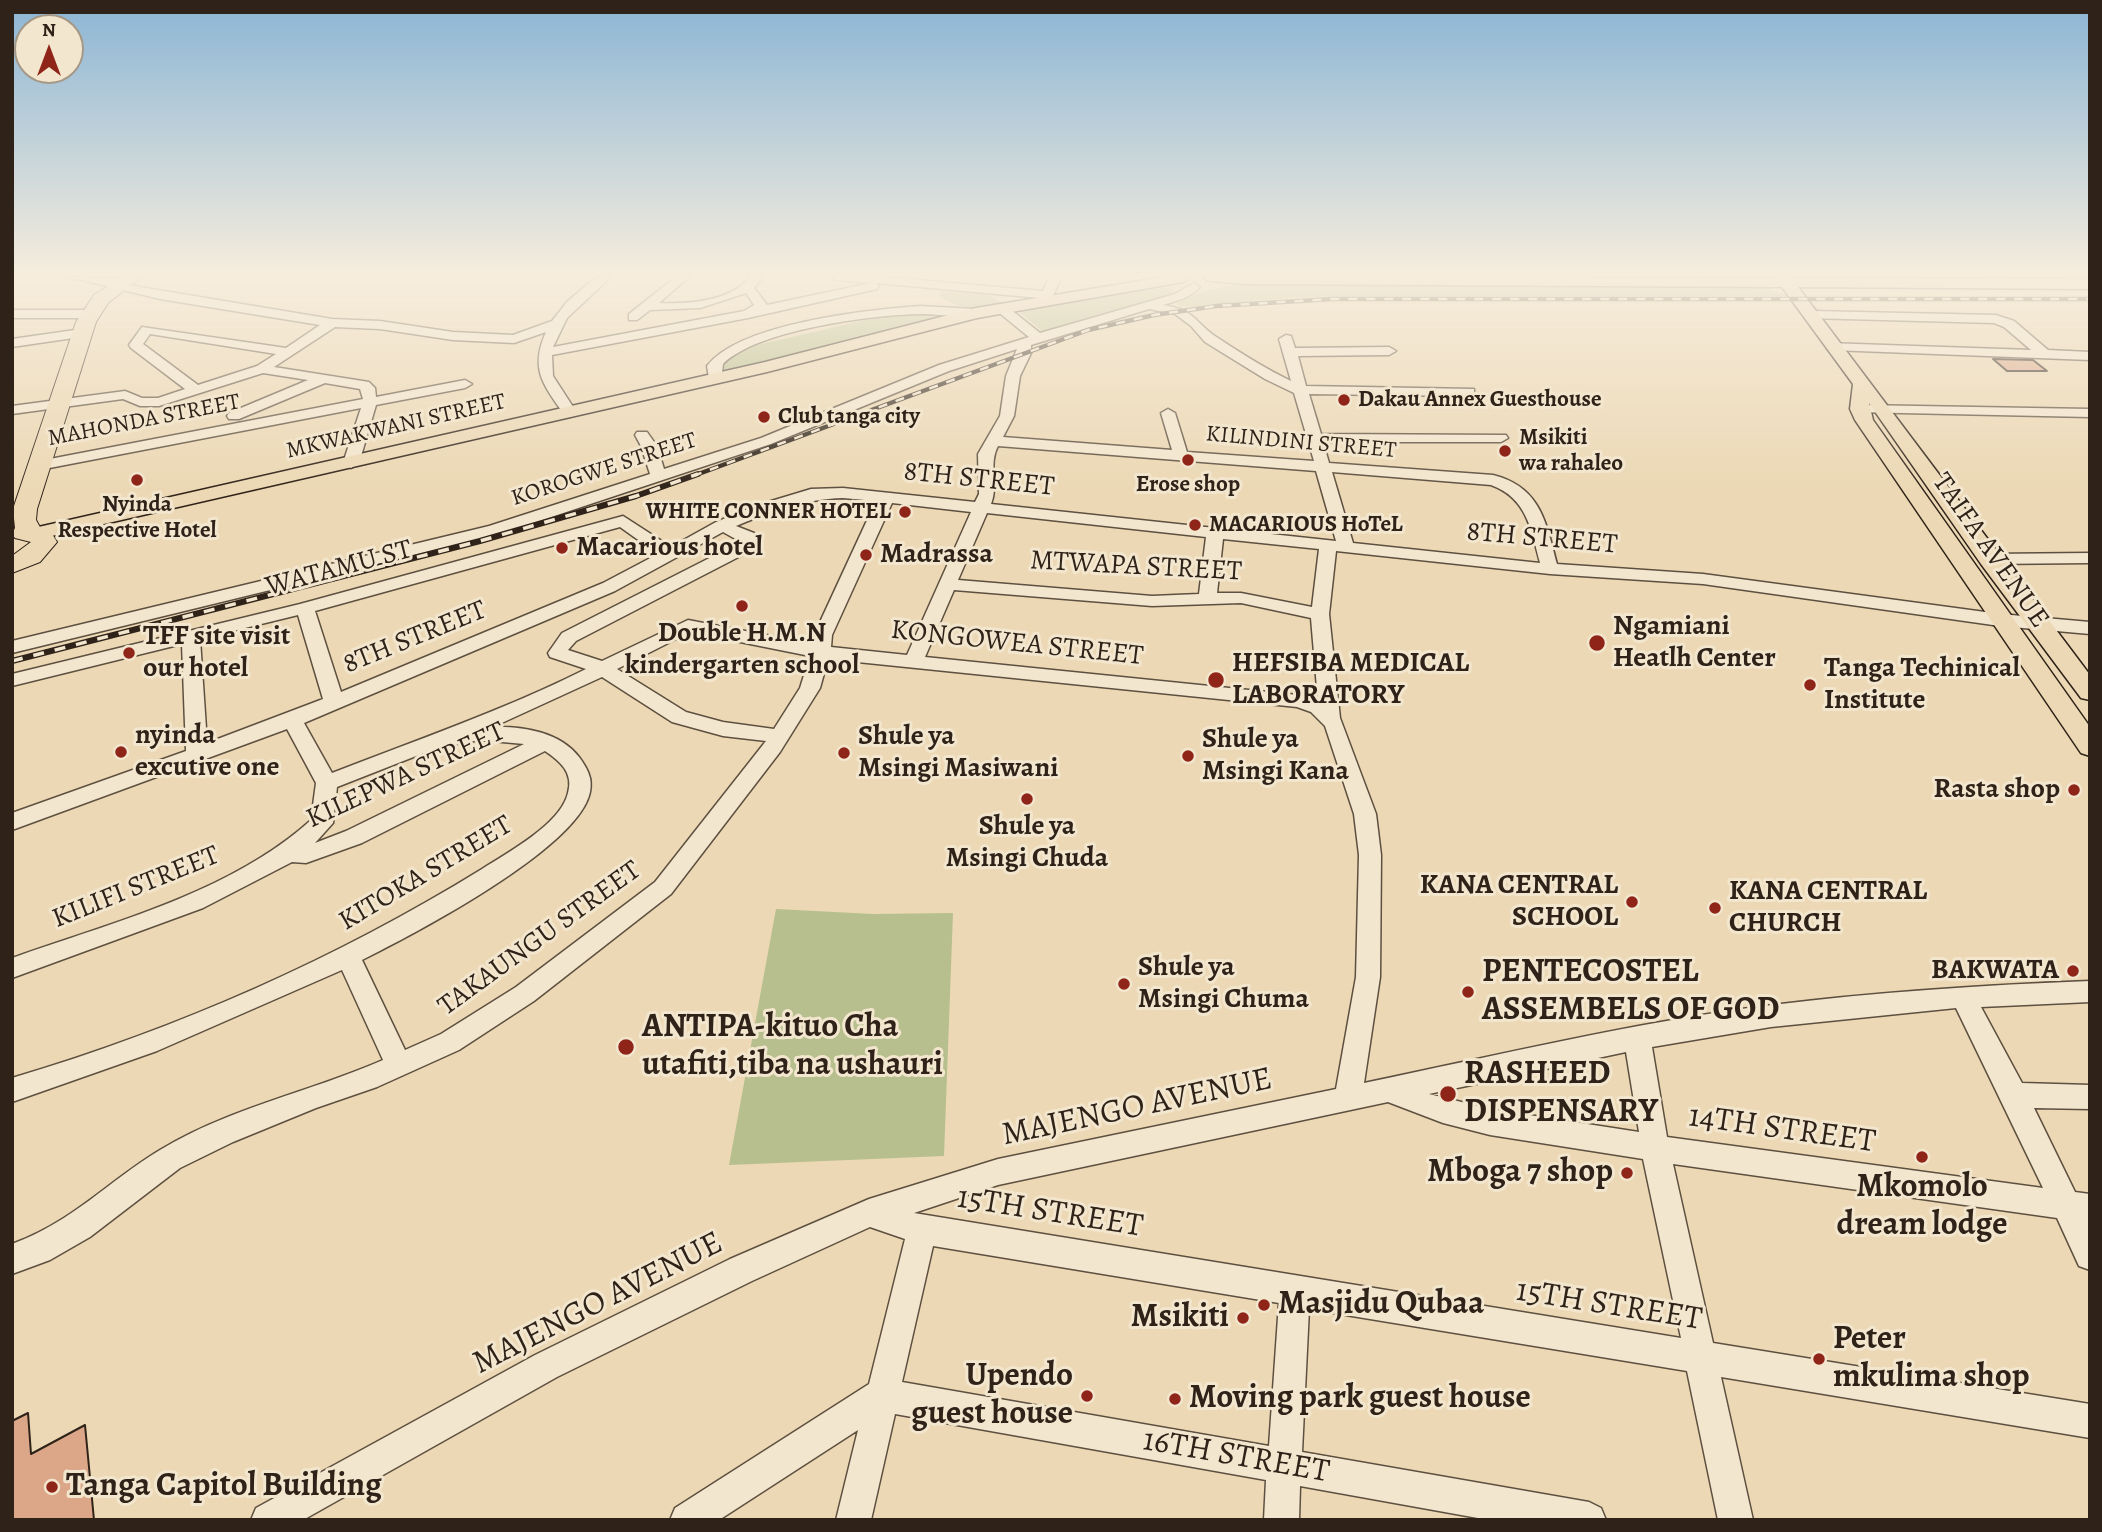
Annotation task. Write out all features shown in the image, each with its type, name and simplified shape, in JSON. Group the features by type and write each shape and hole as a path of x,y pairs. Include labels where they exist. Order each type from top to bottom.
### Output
{"highway":[{"path":"23,542 39,465 78,347"}],"main road":[{"name":"MKWAKWANI STREET","path":"105,519 570,413 838,347"},
{"name":"TAIFA AVENUE","path":"1833,347 1884,411 1989,559 2090,692"},
{"path":"1859,409 1862,382"},
{"name":"TAIFA AVENUE","path":"1859,409 2000,620 2090,747"},
{"path":"1890,458 1918,460"},
{"path":"23,542 60,537 105,519"}],"street":[{"path":"139,347 194,389"},
{"path":"260,347 289,352"},
{"path":"12,410 125,395 140,402 159,402 262,369 296,347"},
{"path":"548,347 545,373 570,413"},
{"path":"547,352 571,347"},
{"path":"716,378 714,366 733,347"},
{"name":"KOROGWE STREET","path":"12,647 494,530 766,441 944,368 1008,347"},
{"path":"914,661 982,508 987,494 985,454 1007,416 1013,376 1027,347"},
{"path":"1224,347 1270,376 1300,390 1468,392"},
{"path":"1289,347 1323,467 1337,546 1320,614 1332,722 1365,814 1370,855 1368,977 1348,1099"},
{"path":"1319,347 1389,351"},
{"path":"1871,347 2090,356"},
{"path":"2036,347 2043,354"},
{"path":"262,369 364,385 368,388 370,401 351,463"},
{"path":"197,433 323,379"},
{"name":"MAHONDA STREET","path":"39,465 464,384"},
{"path":"1859,409 2090,413"},
{"path":"1168,412 1174,423 1181,456"},
{"path":"642,435 649,446 658,476"},
{"path":"1315,438 1501,438"},
{"name":"KILINDINI STREET","path":"992,441 1493,481 1511,485 1524,495 1533,510 1550,569"},
{"name":"8TH STREET","path":"12,822 292,720 584,598 722,526 776,503 811,494 844,493 1550,569 1703,579 2000,620 2090,628"},
{"name":"TAKAUNGU STREET","path":"12,1259 39,1249 80,1227 170,1159 202,1143 312,1097 368,1079 450,1042 524,994 663,888 779,736 810,688 821,652 823,635 886,498"},
{"name":"WATAMU ST","path":"12,680 305,608 623,521 670,554"},
{"path":"722,526 748,537 748,545 569,637 557,653 602,668 679,717 723,729 779,736"},
{"path":"1207,600 1215,533"},
{"path":"1989,559 2090,558"},
{"name":"MTWAPA STREET","path":"948,584 1152,601 1241,598 1320,614"},
{"path":"305,608 334,702"},
{"name":"KONGOWEA STREET","path":"602,668 688,626 821,652 1298,701 1318,707 1332,722"},
{"path":"191,637 197,756"},
{"path":"292,720 327,783 447,738 558,691 602,668"},
{"path":"447,738 518,735 547,741"},
{"name":"KILEPWA STREET","path":"289,853 306,855 354,837 547,741"},
{"name":"KITOKA STREET","path":"12,1090 79,1070 274,992 408,927 505,866 559,825 578,801 581,783 576,769 566,756 547,741"},
{"name":"KILIFI STREET","path":"12,968 195,902 289,853 322,823 327,783"},
{"path":"347,956 364,986 398,1065"},
{"name":"MAJENGO AVENUE","path":"268,1520 546,1366 741,1270 870,1213 998,1172 1637,1038 1771,1016 1963,997 2090,991"},
{"path":"1963,997 2014,1095 2078,1207 2090,1255"},
{"path":"1637,1038 1655,1148 1736,1520"},
{"name":"14TH STREET","path":"1387,1090 1443,1111 1490,1122 1655,1148 2078,1207"},
{"path":"2014,1095 2090,1097"},
{"name":"15TH STREET","path":"870,1213 922,1230 2090,1421"},
{"path":"853,1520 922,1230"},
{"path":"1281,1520 1295,1291"},
{"path":"687,1520 882,1395"},
{"name":"16TH STREET","path":"882,1395 1589,1520"}],"green space":[{"path":"752,347 820,347 722,372 719,369 722,361"},
{"path":"776,909 873,914 953,913 944,1156 729,1165"}],"building":[{"path":"1993,359 2033,360 2047,371 2007,371"},
{"name":"Tanga Capitol Building","path":"28,1413 31,1454 85,1425 94,1520 12,1520 12,1421"}],"railway":[{"path":"693,476 1041,347"},
{"path":"12,661 480,541 636,496 698,474"}],"place":[{"name":"Dakau Annex Guesthouse","path":"1344,400"},
{"name":"Club tanga city","path":"764,417"},
{"name":"Msikiti wa rahaleo","path":"1505,451"},
{"name":"Erose shop","path":"1188,460"},
{"name":"Nyinda Respective Hotel","path":"137,480"},
{"name":"WHITE CONNER HOTEL","path":"905,512"},
{"name":"MACARIOUS HoTeL","path":"1195,525"},
{"name":"Macarious hotel","path":"562,548"},
{"name":"Madrassa","path":"866,555"},
{"name":"Double H.M.N kindergarten school","path":"742,606"},
{"name":"Ngamiani Heatlh Center","path":"1597,643"},
{"name":"TFF site visit our hotel","path":"129,653"},
{"name":"HEFSIBA MEDICAL LABORATORY","path":"1216,680"},
{"name":"Tanga Techinical Institute","path":"1810,685"},
{"name":"nyinda excutive one","path":"121,752"},
{"name":"Shule ya Msingi Masiwani","path":"844,753"},
{"name":"Shule ya Msingi Kana","path":"1188,756"},
{"name":"Rasta shop","path":"2074,790"},
{"name":"Shule ya Msingi Chuda","path":"1027,799"},
{"name":"KANA CENTRAL SCHOOL","path":"1632,902"},
{"name":"KANA CENTRAL CHURCH","path":"1715,908"},
{"name":"BAKWATA","path":"2073,971"},
{"name":"Shule ya Msingi Chuma","path":"1124,984"},
{"name":"PENTECOSTEL ASSEMBELS OF GOD","path":"1468,992"},
{"name":"ANTIPA-kituo Cha utafiti,tiba na ushauri","path":"626,1047"},
{"name":"RASHEED DISPENSARY","path":"1448,1094"},
{"name":"Mkomolo dream lodge","path":"1922,1157"},
{"name":"Mboga 7 shop","path":"1627,1173"},
{"name":"Masjidu Qubaa","path":"1264,1305"},
{"name":"Msikiti","path":"1243,1318"},
{"name":"Peter mkulima shop","path":"1819,1359"},
{"name":"Upendo guest house","path":"1087,1396"},
{"name":"Moving park guest house","path":"1175,1399"},
{"name":"Tanga Capitol Building","path":"52,1487"}]}
